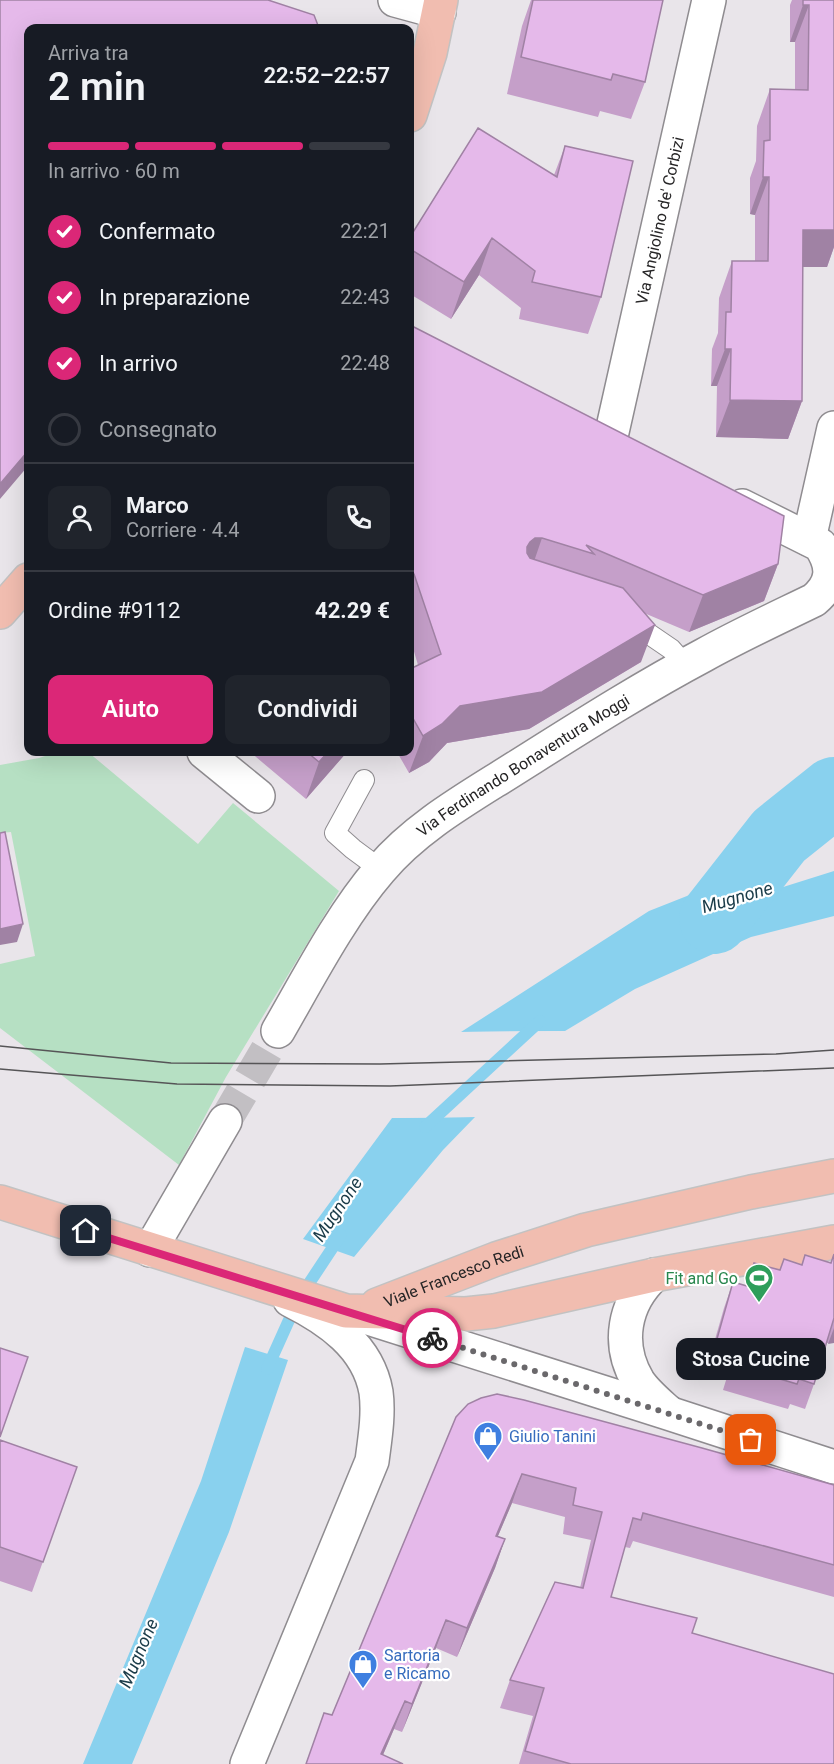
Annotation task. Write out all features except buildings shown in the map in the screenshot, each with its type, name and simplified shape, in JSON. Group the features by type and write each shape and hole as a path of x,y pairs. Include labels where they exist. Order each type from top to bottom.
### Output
{"main road":[{"path":"414,103 430,53 440,6"},
{"name":"Viale Francesco Redi","path":"338,1314 378,1305 496,1258 586,1230 751,1191 834,1176"},
{"path":"0,1202 242,1279 338,1314"},
{"name":"Viale Francesco Redi","path":"338,1314 466,1314 494,1311 654,1275 834,1242"}],"street":[{"path":"395,0 440,6"},
{"name":"Via Angiolino de' Corbizi","path":"610,441 709,0"},
{"path":"578,425 641,457"},
{"path":"715,493 809,539 834,428"},
{"name":"Via Ferdinando Bonaventura Moggi","path":"278,1031 326,948 380,869 420,832 453,807 584,725 685,665 814,600 827,589 832,573 828,554 820,545 809,539"},
{"path":"209,756 258,796"},
{"path":"150,1250 225,1121"},
{"path":"654,1275 636,1295 629,1310 625,1325 626,1350 638,1382 668,1413"},
{"path":"338,1314 668,1413 834,1467"},
{"path":"247,1764 372,1461 376,1431 375,1391 369,1370 338,1314"}],"lane":[{"path":"615,615 626,618 671,649 685,665"},
{"path":"364,780 335,833 352,849 380,869"}],"green space":[{"path":"93,756 198,844 233,803 339,891 226,1077 179,1165 0,1028 0,964 35,956 11,832 0,833 0,765 39,758"}],"water":[{"path":"834,871 834,916 751,937 635,989 565,1031 461,1032 649,911 692,894 780,888"},
{"path":"475,1117 443,1150 354,1257 303,1239 392,1118"},
{"path":"245,1347 288,1360 229,1532 132,1764 83,1764 201,1481"}],"pier":[{"path":"571,1031 565,1034 461,1035 458,1032"},
{"path":"475,1114 478,1117 388,1118 392,1115"}],"waterway":[{"path":"714,919 779,836 834,792"},
{"name":"Mugnone","path":"425,1127 540,1021"},
{"name":"Mugnone","path":"267,1369 298,1300 341,1235"}],"tunnel":[{"path":"225,1121 278,1031"}],"tram line":[{"path":"0,1046 171,1063 380,1064 776,1054 834,1050"},
{"path":"0,1069 177,1084 390,1086 834,1068"}],"way so far":[{"path":"432,1338 751,1440"}],"place":[{"name":"Fit and Go","path":"759,1304"},
{"name":"Stosa Cucine","path":"751,1440"},
{"name":"Giulio Tanini","path":"488,1462"},
{"name":"Sartoria e Ricamo","path":"363,1690"}],"route":[{"path":"86,1231 432,1338"}]}
